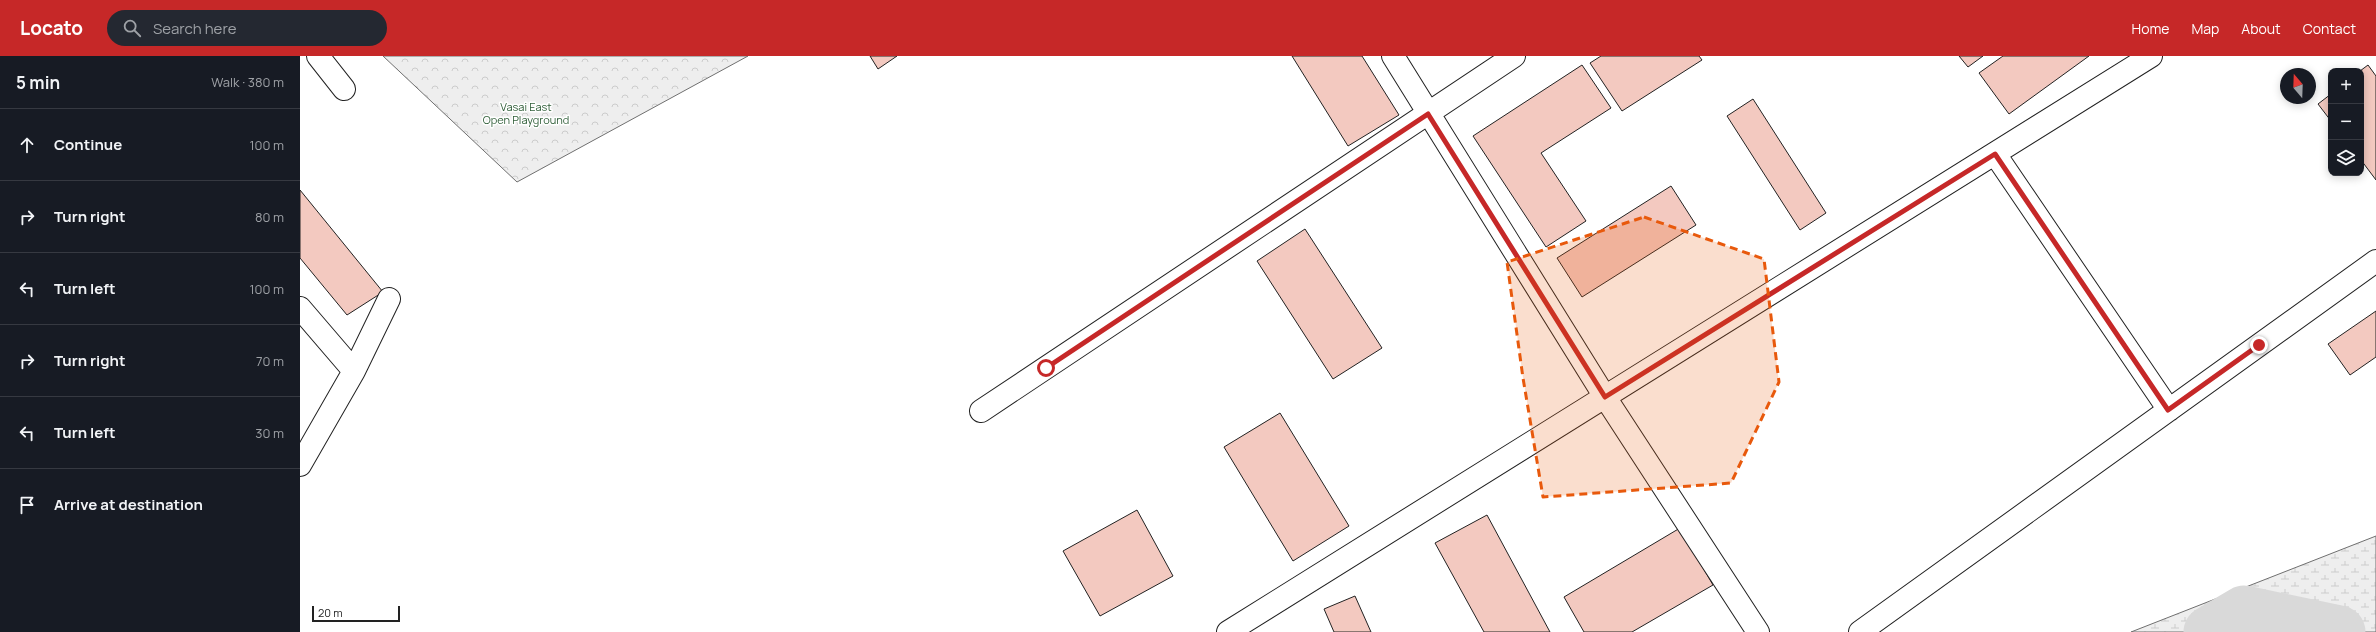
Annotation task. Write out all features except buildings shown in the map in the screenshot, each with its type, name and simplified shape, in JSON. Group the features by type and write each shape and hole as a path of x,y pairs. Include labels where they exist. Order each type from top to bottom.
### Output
{"street":[{"path":"318,56 344,89"},
{"path":"1393,56 1605,397 1758,632"},
{"path":"981,411 1514,56"},
{"path":"1228,632 2151,56"},
{"path":"1995,154 2168,410"},
{"path":"1860,632 2376,261"},
{"path":"300,464 354,371 390,299"},
{"path":"300,308 354,371"}],"highlighted area":[{"path":"1644,217 1764,259 1779,382 1731,483 1543,497 1523,378 1507,262"}],"green space":[{"name":"Vasai East Open Playground","path":"383,56 748,56 517,182"},
{"path":"2376,536 2376,632 2131,632"}],"waterway":[{"path":"2210,632 2244,612 2339,632"}],"route":[{"path":"1046,368 1428,114 1605,397 1995,154 2168,410 2259,345"}]}
